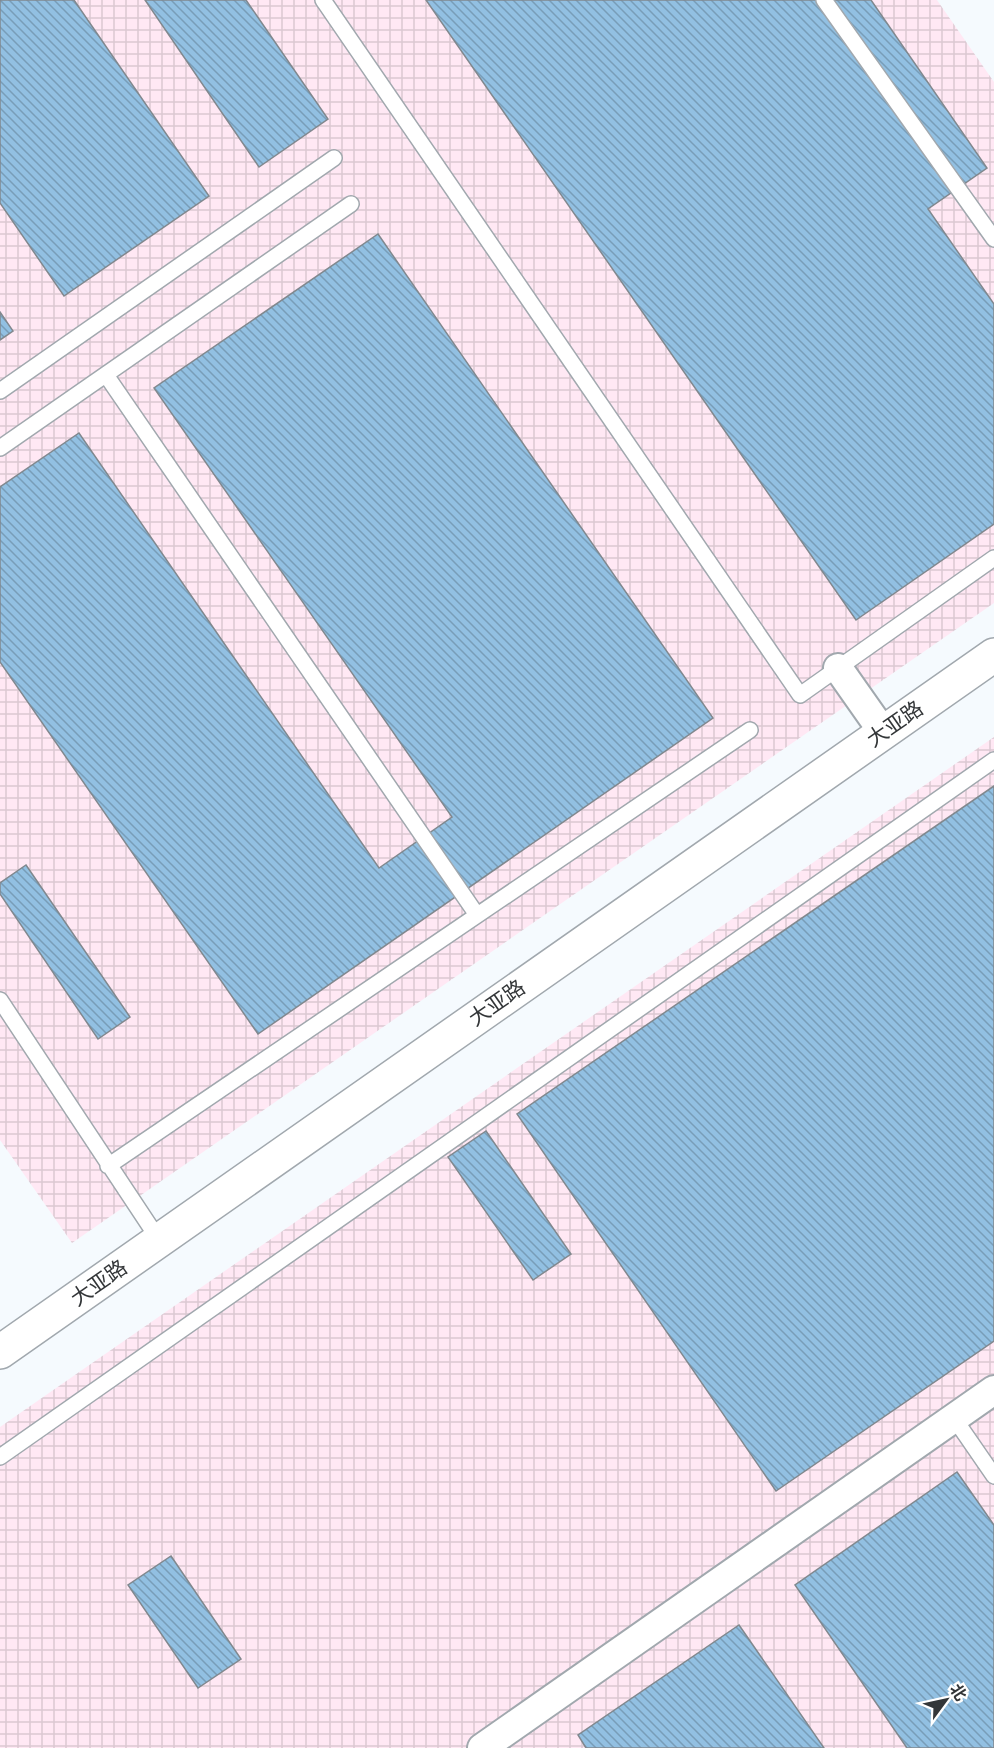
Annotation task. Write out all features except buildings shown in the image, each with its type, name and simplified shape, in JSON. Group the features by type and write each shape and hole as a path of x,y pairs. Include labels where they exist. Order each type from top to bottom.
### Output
{"street":[{"name":"大亚路","path":"0,1352 994,655"},
{"path":"838,668 883,732"},
{"path":"482,1748 994,1390"}],"lane":[{"path":"323,0 800,695 994,558"},
{"path":"824,0 994,239"},
{"path":"0,391 334,158"},
{"path":"0,448 351,204"},
{"path":"106,375 477,915"},
{"path":"108,1166 750,730"},
{"path":"0,1457 994,760"},
{"path":"0,1000 159,1240"},
{"path":"954,1418 994,1476"}],"shaded area":[{"path":"0,0 937,0 994,82 994,603 72,1243 0,1140"},
{"path":"994,737 994,1748 0,1748 0,1427"}]}
